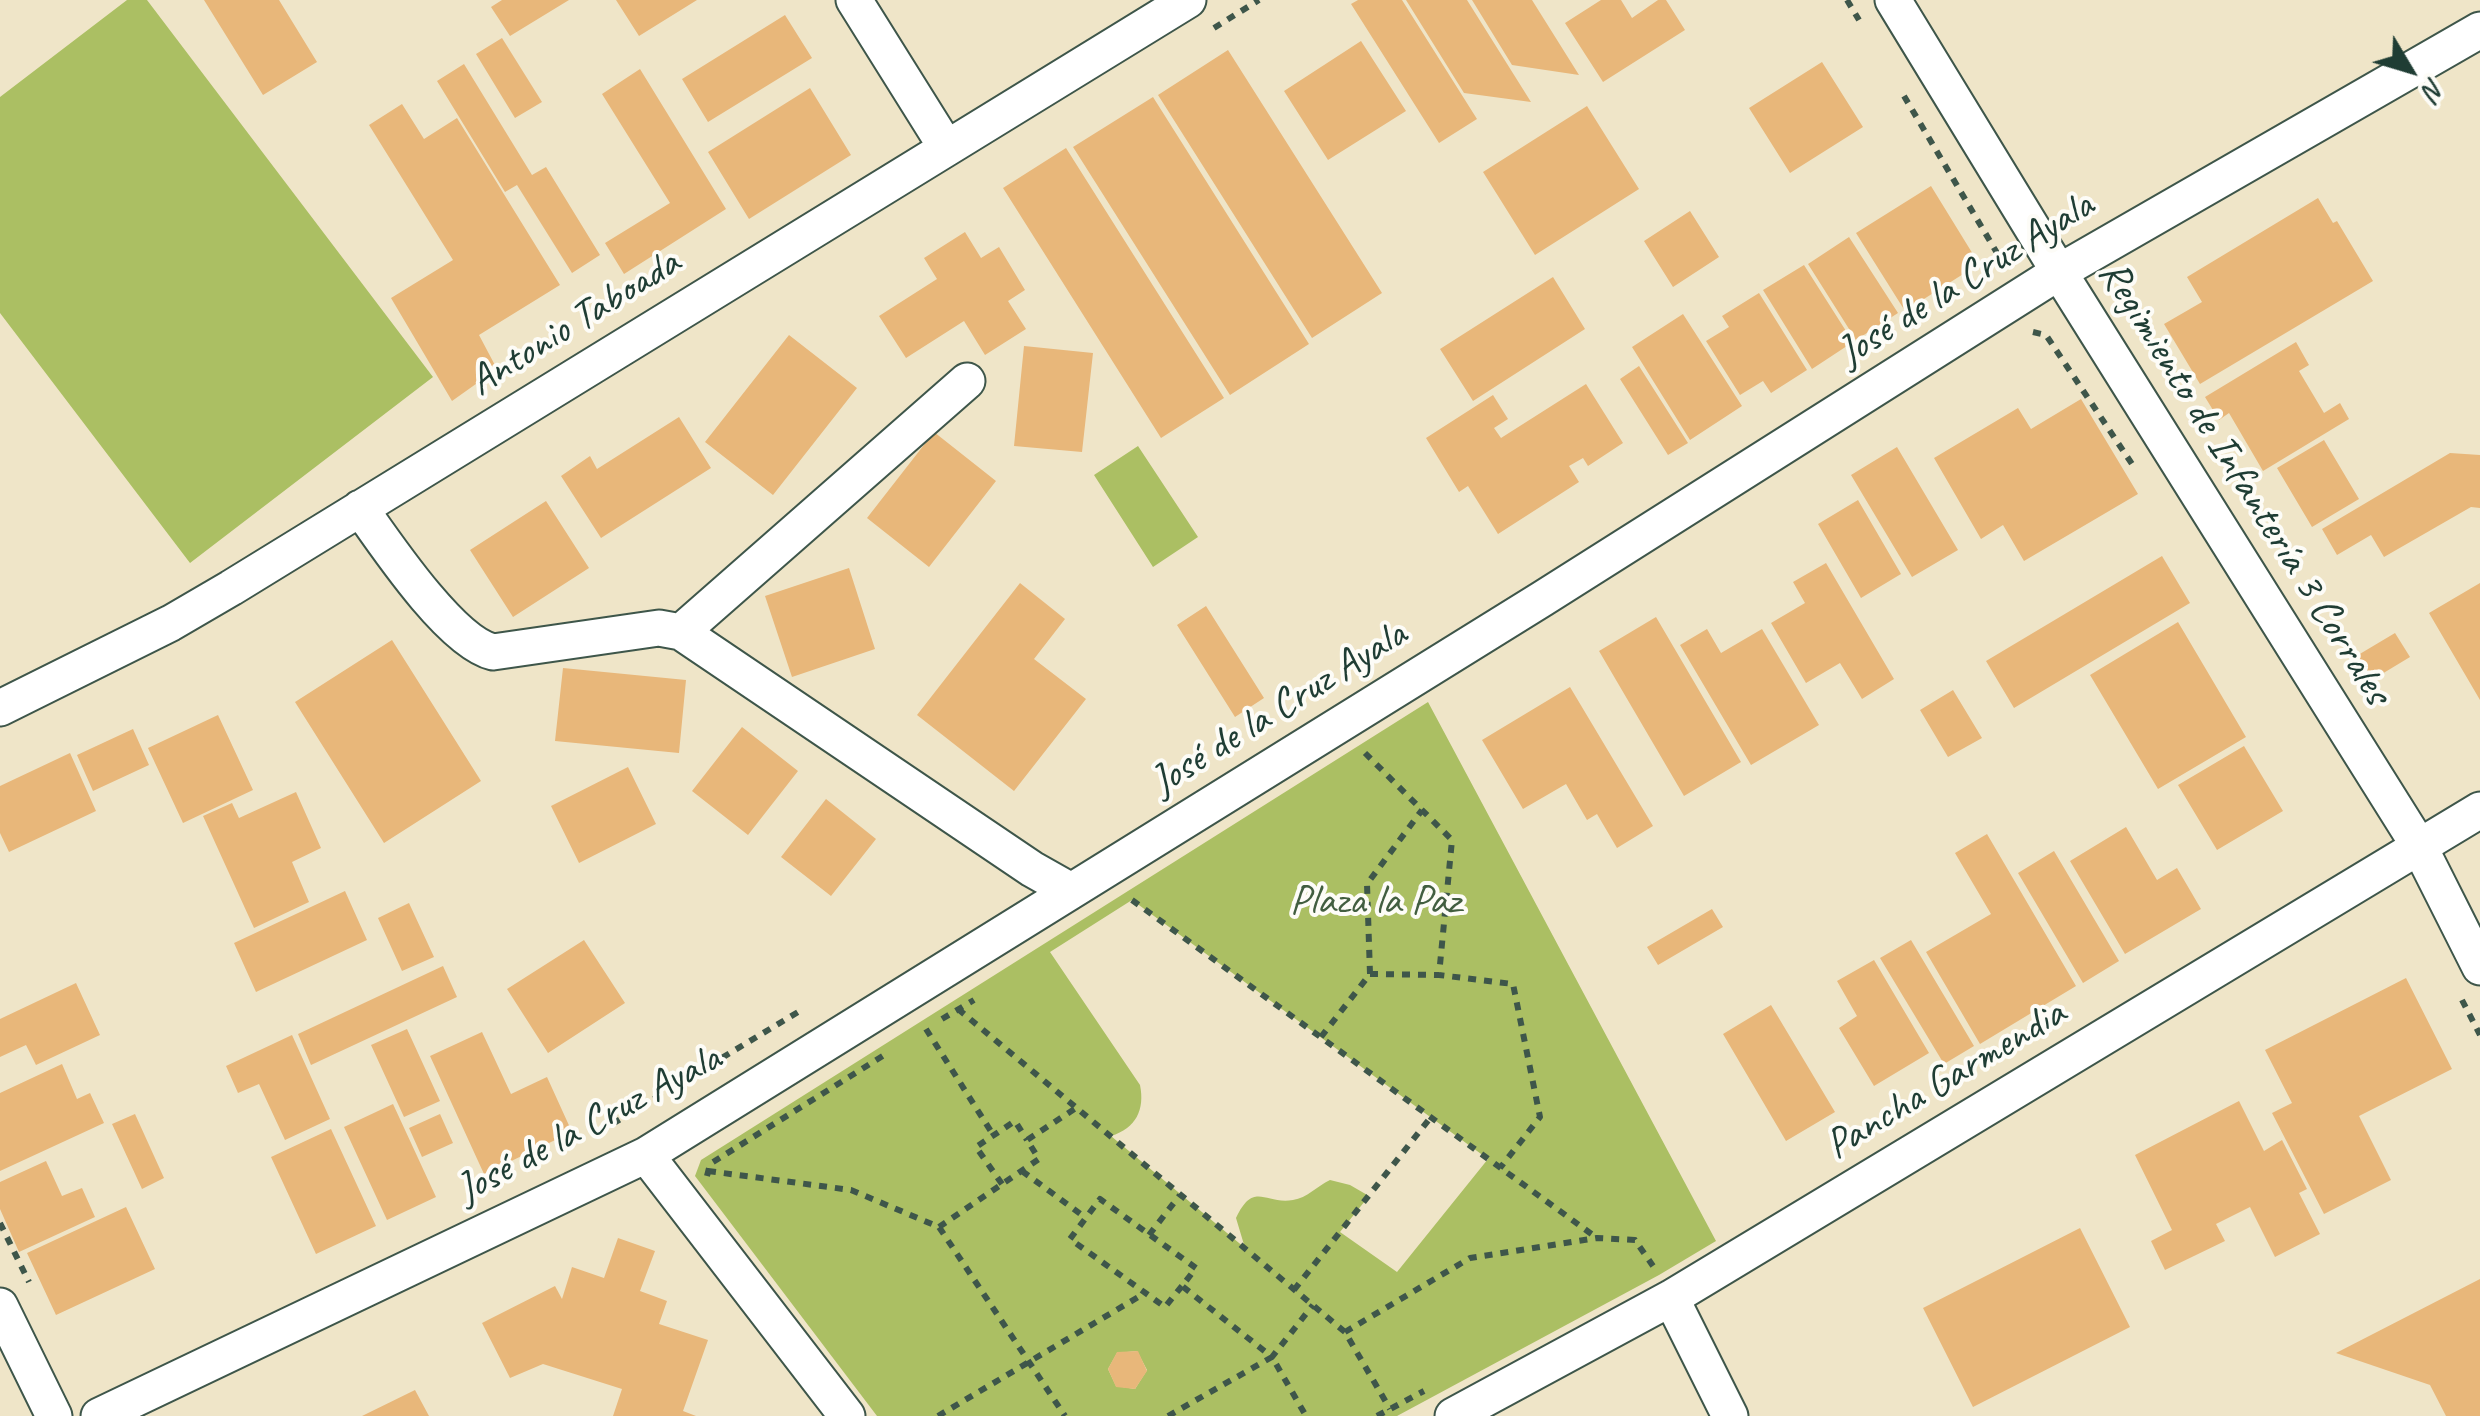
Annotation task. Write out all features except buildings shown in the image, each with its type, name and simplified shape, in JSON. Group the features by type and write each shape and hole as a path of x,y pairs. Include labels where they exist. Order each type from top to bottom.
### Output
{"street":[{"path":"854,0 946,147"},
{"name":"Antonio Taboada","path":"0,708 171,623 1188,0"},
{"name":"Regimiento de Infantería 3 Corrales","path":"1893,0 2058,272 2419,846 2480,966"},
{"name":"José de la Cruz Ayala","path":"99,1416 646,1155 1542,599 2058,272 2480,30"},
{"path":"681,632 967,381"},
{"path":"360,508 380,539 454,627 481,649 494,652 659,628 681,632 1070,891"},
{"name":"Pancha Garmendia","path":"1452,1416 1672,1298 2480,810"},
{"path":"646,1155 847,1416"},
{"path":"1672,1298 1730,1416"},
{"path":"0,1306 54,1416"}],"path":[{"path":"1847,0 1867,34"},
{"path":"1898,86 2000,258"},
{"path":"1365,753 1452,840 1439,975"},
{"path":"1321,1037 1370,974 1367,884 1422,810"},
{"path":"1132,900 1597,1238"},
{"path":"1370,974 1439,975 1512,984 1540,1117 1500,1168"},
{"path":"958,1010 1345,1332 1390,1409"},
{"path":"926,1029 994,1136"},
{"path":"1027,1140 1076,1108"},
{"path":"1294,1290 1431,1117"},
{"path":"939,1227 1040,1159 1015,1122 976,1147 1002,1184"},
{"path":"708,1171 850,1190 939,1227 1065,1416"},
{"path":"1022,1171 1086,1218"},
{"path":"1149,1235 1180,1195"},
{"path":"1100,1199 1149,1235 1196,1268 1165,1307 1070,1239 1100,1199"},
{"path":"1345,1332 1470,1258 1597,1238 1635,1240 1654,1267"},
{"path":"1182,1286 1272,1358 1306,1416"},
{"path":"938,1416 1145,1293"},
{"path":"1168,1416 1272,1358 1313,1305"}],"green space":[{"path":"127,0 147,0 433,377 190,563 0,313 0,97"},
{"path":"1138,446 1198,537 1153,567 1094,475"},
{"name":"Plaza la Paz","path":"1428,702 1716,1241 1397,1416 877,1416 695,1176 701,1160","holes":["1132,900 1488,1159 1397,1272 1340,1232 1369,1196 1350,1185 1330,1180 1298,1199 1249,1200 1236,1218 1245,1248 1111,1136 1137,1117 1140,1085 1050,952","1137,1351 1147,1370 1135,1389 1116,1386 1108,1369 1117,1353"]}]}
